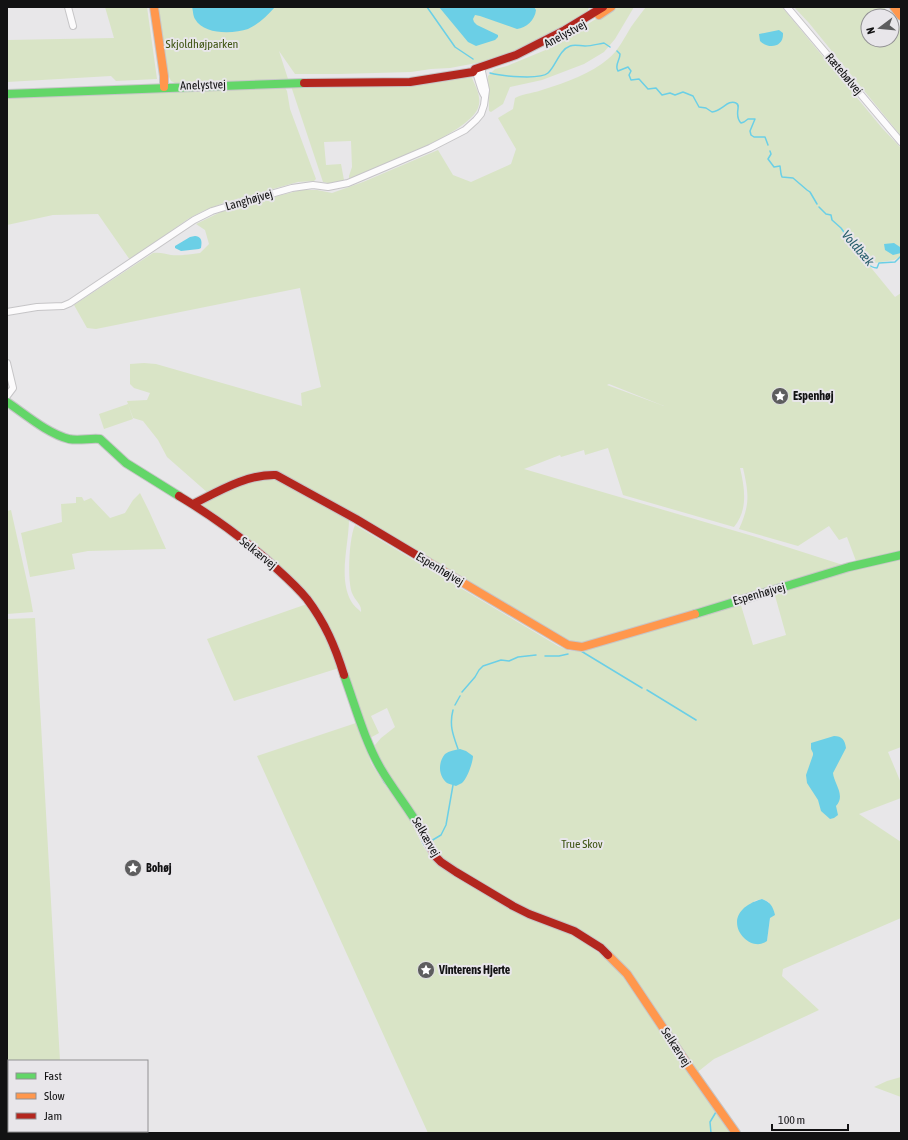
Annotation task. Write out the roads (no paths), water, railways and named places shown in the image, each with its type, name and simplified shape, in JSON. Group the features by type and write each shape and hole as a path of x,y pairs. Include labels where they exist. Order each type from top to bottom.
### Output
{"main road":[{"path":"154,7 164,76 164,87"},
{"name":"Anelystvej","path":"7,94 287,83 410,82 454,76 473,72 478,68 516,56 566,30 603,7"},
{"name":"Anelystvej","path":"516,56 520,57 547,45 611,7"},
{"path":"894,7 901,16"},
{"path":"7,402 62,436 76,439 100,439 126,463 193,504"},
{"name":"Espenhøjvej","path":"193,504 253,478 266,474 276,475 356,519 568,645 575,647 582,647 625,635 849,566 901,555"},
{"name":"Selkærvej","path":"193,504 226,527 271,563 306,598 320,618 335,647 370,745 381,768 413,815 435,856 456,872 513,906 529,914 574,931 610,956 632,981 690,1068 736,1133"}],"street":[{"path":"68,7 73,26"},
{"name":"Rætebølvej","path":"787,7 901,142"},
{"name":"Langhøjvej","path":"7,312 37,307 63,306 70,303 194,220 212,212 292,188 313,185 328,187 348,184 430,148 472,126 482,111 486,90 478,68"},
{"path":"7,363 13,388 7,396"}],"water":[{"path":"192,7 275,7 263,20 248,29 235,32 219,32 212,31 199,24 194,18"},
{"path":"439,7 534,7 536,10 530,23 517,29 475,15 473,19 477,25 498,35 495,40 476,46 468,42"},
{"path":"779,30 783,33 783,38 779,44 775,46 768,46 760,41 759,34"},
{"path":"190,237 199,237 201,240 201,248 181,251 175,248 175,246"},
{"path":"894,243 900,247 901,253 893,255 885,250 884,244"},
{"path":"834,736 843,739 846,748 833,773 840,798 836,806 838,815 830,819 821,811 818,800 807,783 806,775 813,755 811,743"},
{"path":"460,749 473,756 473,759 466,778 462,783 456,786 447,783 444,780 440,765 445,754 450,751"},
{"path":"762,899 771,905 775,915 770,918 767,941 759,944 751,943 744,938 739,931 737,922 739,914 747,905"}],"waterway":[{"name":"Voldbæk","path":"427,7 455,47 473,59"},
{"name":"Voldbæk","path":"490,73 520,77 544,75 551,70 560,54 570,46 587,46 604,43 610,47"},
{"name":"Voldbæk","path":"617,51 620,54 617,65 618,71 628,67 631,71 629,75 631,80 639,79 648,89 656,88 662,95 670,93 675,95 683,92 693,96 699,107 706,108 712,112 719,110 733,102 738,104 737,114 741,123 748,119 755,119 750,131 751,135 754,137 765,137 768,145"},
{"name":"Voldbæk","path":"770,151 771,154 768,159 774,167 780,166 782,177 793,178 810,192 817,204"},
{"name":"Voldbæk","path":"819,207 826,214 831,215 832,220 841,228 851,242 855,244 859,252 862,253 866,261 872,267 877,268 879,263 895,262 901,256"},
{"path":"581,651 642,688"},
{"path":"545,656 559,656 568,654"},
{"path":"462,692 483,666 501,660 509,661 518,657 536,655"},
{"path":"647,690 696,720"},
{"path":"455,705 460,696"},
{"path":"453,710 453,734 458,749"},
{"path":"361,732 366,745"},
{"path":"369,753 384,782 393,792"},
{"path":"431,841 441,835 446,825 453,785"},
{"path":"419,834 424,845"},
{"path":"711,1133 710,1122 716,1112"}],"place":[{"name":"Espenhøj","path":"780,396"},
{"name":"Bohøj","path":"133,868"},
{"name":"Vinterens Hjerte","path":"426,970"}],"park label":[{"name":"Skjoldhøjparken","path":"202,44"},
{"name":"True Skov","path":"582,844"}]}
